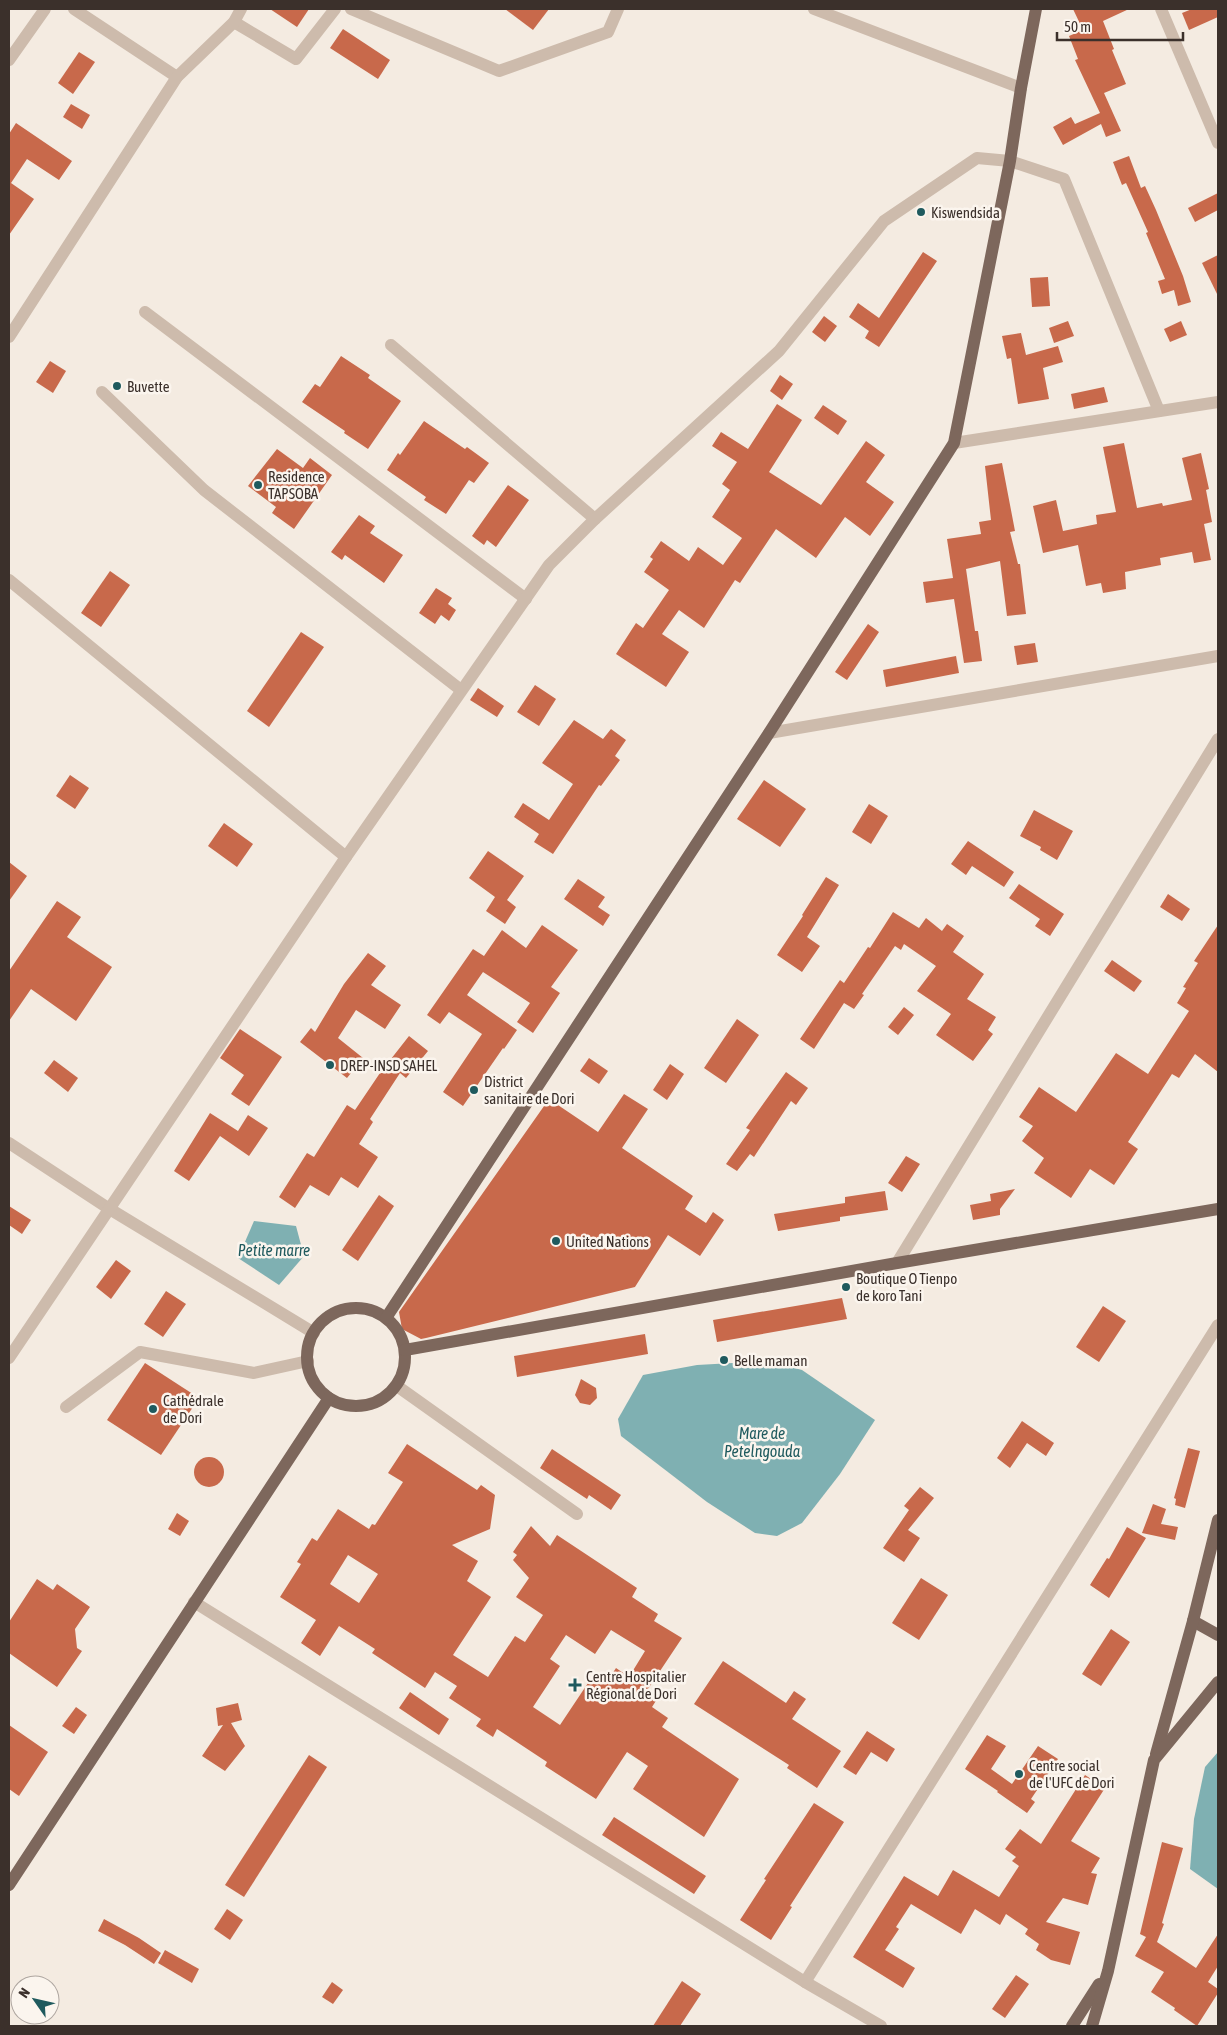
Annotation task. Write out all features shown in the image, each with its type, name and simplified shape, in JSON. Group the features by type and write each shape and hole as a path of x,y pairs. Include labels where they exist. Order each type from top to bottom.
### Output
{"main road":[{"path":"386,1318 769,733 954,443 1010,161 1036,9"},
{"path":"405,1350 896,1263 1218,1209"},
{"path":"355,1308 371,1310 386,1318 399,1332 405,1350 404,1368 397,1386 383,1399 365,1406 346,1406 329,1398 318,1388 311,1376 308,1361 309,1347 314,1333 325,1320 339,1312 355,1308"},
{"path":"9,1885 329,1398"},
{"path":"1092,2026 1108,1971 1154,1760 1194,1621 1218,1520"},
{"path":"1194,1621 1218,1635"},
{"path":"1154,1760 1218,1682"},
{"path":"1072,2026 1108,1971"}],"street":[{"path":"9,59 45,9"},
{"path":"74,9 177,77"},
{"path":"9,337 177,77 234,22 241,9"},
{"path":"234,22 296,58 335,9"},
{"path":"351,9 499,71 608,32 618,9"},
{"path":"814,9 1021,88"},
{"path":"1161,9 1218,143"},
{"path":"9,1358 108,1208 346,857 549,565 595,519 779,351 884,221 977,158 1010,161 1064,179 1159,411"},
{"path":"145,312 526,599"},
{"path":"391,345 595,519"},
{"path":"102,392 204,490 461,690"},
{"path":"954,443 1218,402"},
{"path":"9,580 346,857"},
{"path":"769,733 1218,656"},
{"path":"896,1263 1218,739"},
{"path":"9,1143 108,1208 314,1333"},
{"path":"805,1982 1218,1324"},
{"path":"66,1407 140,1352 254,1373 308,1361"},
{"path":"397,1386 577,1514"},
{"path":"194,1602 805,1982 881,2026"}],"water":[{"name":"Petite marre","path":"254,1221 296,1226 304,1256 279,1285 238,1258"},
{"name":"Mare de Petelngouda","path":"768,1361 802,1370 875,1420 840,1474 802,1523 777,1536 755,1533 707,1502 621,1436 618,1419 643,1375 697,1365"},
{"path":"1218,1752 1218,1889 1190,1869 1194,1819 1205,1767"}],"building":[{"path":"270,9 309,9 297,27"},
{"path":"505,9 549,9 533,30"},
{"path":"1073,9 1129,9 1103,21 1126,84 1104,93 1121,131 1106,137 1101,124 1063,145 1053,127 1071,117 1075,124 1100,113 1075,60 1078,59 1069,36 1083,30"},
{"path":"1192,9 1218,9 1218,17 1189,30 1182,13"},
{"path":"343,29 390,60 378,79 330,48"},
{"path":"79,52 95,62 73,94 58,83"},
{"path":"71,104 90,115 82,129 63,117"},
{"path":"16,123 72,161 59,180 27,159 11,183 34,199 9,235 9,134"},
{"path":"1129,156 1141,188 1145,186 1156,210 1183,276 1191,302 1178,306 1174,290 1162,294 1158,281 1165,279 1146,233 1148,232 1126,183 1122,185 1113,162"},
{"path":"1218,193 1218,210 1195,222 1188,208"},
{"path":"923,252 937,261 879,347 865,338 869,331 849,317 858,303 879,318"},
{"path":"1218,255 1218,296 1202,263"},
{"path":"1048,277 1050,306 1032,307 1030,278"},
{"path":"824,316 837,326 825,342 812,332"},
{"path":"1068,321 1074,336 1054,343 1049,328"},
{"path":"1181,321 1187,335 1170,342 1164,329"},
{"path":"1021,333 1026,355 1058,346 1063,362 1043,368 1049,399 1018,404 1011,358 1007,359 1002,336"},
{"path":"341,356 370,375 368,378 401,401 368,449 302,402 315,384 320,387"},
{"path":"50,361 66,371 53,393 36,382"},
{"path":"780,375 793,384 782,400 770,391"},
{"path":"1104,387 1108,402 1074,409 1071,394"},
{"path":"777,404 802,420 769,472 821,505 866,441 885,455 866,482 894,502 870,536 845,517 816,558 776,529 740,583 735,580 704,628 679,610 662,634 689,652 666,687 616,654 636,623 643,628 669,590 644,572 653,559 650,557 661,541 689,561 698,547 723,565 742,538 712,517 730,490 722,484 737,462 712,446 721,432 748,449"},
{"path":"823,405 847,421 838,435 814,418"},
{"path":"424,421 489,463 474,483 469,480 446,514 424,500 426,497 387,470"},
{"path":"1124,443 1137,508 1162,503 1163,506 1192,500 1182,458 1201,453 1209,489 1206,490 1212,522 1204,524 1211,560 1194,563 1192,552 1160,558 1161,565 1125,572 1126,589 1103,593 1101,583 1086,586 1078,545 1043,553 1033,506 1056,500 1063,531 1097,524 1096,515 1116,512 1103,447"},
{"path":"277,449 303,468 310,458 332,475 294,529 272,513 276,507 248,486"},
{"path":"1002,463 1015,531 1010,532 1018,564 1020,564 1026,614 1007,616 1000,561 966,569 975,631 978,631 982,661 964,663 954,599 926,603 923,582 953,578 947,539 981,534 979,522 991,520 985,466"},
{"path":"508,485 529,500 496,547 487,540 484,545 472,536"},
{"path":"359,515 375,526 370,533 403,555 384,583 345,555 342,560 331,552"},
{"path":"110,571 130,585 101,627 81,613"},
{"path":"436,588 452,598 448,604 456,610 449,621 441,615 435,624 419,613"},
{"path":"868,624 879,632 847,680 835,672"},
{"path":"301,632 324,647 269,727 247,711"},
{"path":"1035,643 1038,662 1017,665 1014,646"},
{"path":"956,656 959,673 886,687 883,670"},
{"path":"535,685 556,699 539,726 517,712"},
{"path":"478,688 504,706 497,717 470,700"},
{"path":"574,720 603,739 611,729 626,740 615,756 620,760 601,786 599,785 553,854 534,842 539,834 514,817 523,803 549,820 573,784 542,763"},
{"path":"70,775 89,788 75,809 56,796"},
{"path":"764,780 806,809 780,847 737,819"},
{"path":"869,804 888,816 871,844 852,832"},
{"path":"1034,810 1073,831 1057,860 1040,850 1041,847 1020,836"},
{"path":"224,823 253,844 237,867 208,846"},
{"path":"968,841 1014,872 1004,887 972,866 966,875 951,864"},
{"path":"488,851 524,876 507,900 516,907 505,924 486,911 495,897 469,878"},
{"path":"9,862 27,876 9,901"},
{"path":"826,877 839,885 807,937 820,946 802,972 777,955"},
{"path":"578,879 605,897 598,907 610,915 603,926 564,899"},
{"path":"1019,884 1064,914 1050,936 1035,926 1040,919 1009,898"},
{"path":"1168,894 1190,909 1182,921 1160,907"},
{"path":"57,901 81,917 67,937 112,967 76,1021 31,989 9,1021 9,971"},
{"path":"893,912 919,928 926,918 942,931 947,924 964,936 953,952 984,974 967,999 996,1017 988,1030 993,1034 973,1061 936,1035 951,1014 917,991 936,966 904,944 901,950 895,946 854,1009 844,1003 814,1049 800,1039 840,980 844,983 868,947 870,948"},
{"path":"542,925 578,950 551,987 560,993 533,1033 517,1022 530,1003 483,972 467,995 517,1030 463,1106 443,1092 482,1034 449,1012 440,1024 427,1015 473,949 484,956 502,930 526,948"},
{"path":"1218,925 1218,1072 1195,1054 1179,1078 1172,1074 1128,1142 1138,1149 1114,1185 1090,1169 1071,1198 1034,1173 1044,1158 1022,1141 1033,1126 1019,1117 1039,1087 1076,1112 1116,1053 1148,1074 1189,1011 1177,1003 1186,988 1183,987 1198,963 1194,961"},
{"path":"368,953 386,966 371,985 401,1005 385,1029 356,1010 338,1038 363,1058 347,1078 300,1042 311,1028 315,1032 344,984"},
{"path":"1112,960 1142,981 1134,992 1104,971"},
{"path":"904,1007 914,1015 898,1035 888,1027"},
{"path":"737,1019 759,1035 726,1083 704,1068"},
{"path":"240,1029 282,1057 249,1106 231,1094 244,1075 220,1058"},
{"path":"409,1036 428,1051 406,1078 400,1073 370,1119 373,1122 359,1144 378,1157 358,1188 341,1177 329,1196 310,1185 295,1208 279,1197 307,1153 314,1157 347,1105 355,1110 380,1073"},
{"path":"589,1058 608,1071 599,1084 580,1071"},
{"path":"54,1060 78,1078 68,1092 44,1073"},
{"path":"670,1064 684,1074 667,1100 653,1090"},
{"path":"786,1072 808,1088 796,1105 791,1101 754,1157 750,1154 737,1171 726,1164 750,1130 746,1128"},
{"name":"United Nations","path":"624,1094 648,1109 622,1148 693,1196 685,1209 706,1223 713,1212 724,1220 700,1256 668,1235 635,1287 421,1339 402,1329 399,1312 549,1099 598,1132"},
{"path":"210,1113 238,1131 248,1115 268,1128 249,1156 220,1136 189,1181 174,1171"},
{"path":"906,1156 920,1164 902,1192 888,1183"},
{"path":"1015,1189 1000,1209 1000,1215 973,1220 970,1205 991,1201 990,1194"},
{"path":"885,1191 888,1210 840,1217 840,1221 778,1231 774,1214 845,1203 845,1197"},
{"path":"379,1195 394,1206 358,1261 342,1250"},
{"path":"9,1206 31,1220 22,1234 9,1225"},
{"path":"116,1260 131,1271 111,1299 96,1287"},
{"path":"166,1291 186,1304 163,1337 144,1324"},
{"path":"842,1298 847,1319 717,1342 713,1320"},
{"path":"1103,1306 1126,1321 1099,1362 1076,1347"},
{"path":"645,1334 648,1354 517,1377 514,1356"},
{"name":"Cathédrale de Dori","path":"145,1363 199,1398 161,1455 107,1420"},
{"path":"581,1379 596,1388 597,1398 590,1405 580,1403 575,1395"},
{"path":"1022,1421 1054,1443 1046,1456 1027,1443 1010,1468 997,1458"},
{"path":"407,1444 477,1490 481,1485 495,1495 490,1529 452,1545 478,1561 467,1581 491,1597 453,1655 488,1677 515,1636 525,1642 543,1615 516,1597 529,1578 513,1560 517,1555 513,1552 531,1526 550,1546 557,1535 637,1588 632,1597 658,1614 654,1621 682,1638 648,1689 659,1696 652,1707 668,1718 662,1727 739,1779 704,1837 633,1789 648,1766 627,1752 596,1799 545,1766 547,1762 497,1729 493,1737 476,1726 481,1719 449,1698 457,1686 435,1672 425,1688 372,1653 375,1649 339,1626 320,1656 301,1643 316,1620 280,1597 301,1564 297,1562 312,1538 317,1541 338,1509 369,1529 372,1524 375,1525 403,1482 388,1473","holes":["348,1555 378,1574 359,1603 330,1584","611,1630 645,1651 629,1677 616,1668 607,1682 594,1674 560,1725 533,1707 560,1666 550,1659 566,1635 595,1654"]},
{"path":"1188,1448 1200,1451 1185,1508 1175,1505 1176,1499 1174,1498"},
{"path":"552,1449 621,1495 611,1510 589,1495 587,1499 540,1468"},
{"path":"209,1457 215,1458 223,1466 223,1478 215,1486 209,1487 203,1486 195,1478 194,1472 195,1466 203,1458"},
{"path":"920,1487 934,1498 908,1530 920,1538 904,1562 883,1548 909,1510 904,1506"},
{"path":"1153,1504 1166,1509 1161,1524 1178,1527 1175,1540 1142,1533"},
{"path":"177,1513 189,1521 180,1536 168,1529"},
{"path":"1127,1527 1146,1538 1109,1598 1090,1585 1107,1558 1109,1559"},
{"path":"921,1578 948,1595 919,1640 892,1623"},
{"path":"37,1579 53,1590 57,1584 90,1607 75,1629 77,1648 82,1651 57,1687 9,1653 9,1622"},
{"path":"1111,1629 1130,1642 1101,1686 1082,1674"},
{"path":"723,1661 786,1703 794,1691 806,1699 792,1719 841,1751 817,1788 787,1768 789,1765 694,1704"},
{"path":"410,1692 449,1719 439,1735 399,1708"},
{"path":"238,1703 242,1720 231,1723 245,1746 225,1771 202,1756 223,1725 218,1726 216,1708"},
{"path":"76,1707 87,1715 74,1734 62,1726"},
{"path":"9,1725 48,1752 19,1796 9,1789"},
{"path":"867,1731 895,1749 887,1762 871,1752 856,1775 843,1767"},
{"path":"987,1735 1006,1746 991,1769 1012,1784 1038,1746 1058,1759 1031,1799 1035,1802 1027,1813 965,1769"},
{"path":"309,1755 327,1767 244,1897 225,1885"},
{"path":"1085,1775 1105,1788 1071,1841 1100,1858 1091,1873 1097,1874 1088,1905 1063,1898 1046,1922 1080,1932 1070,1965 1051,1960 1036,1950 1039,1944 1025,1934 1028,1929 1006,1914 1000,1925 975,1909 961,1934 911,1904 896,1927 899,1929 885,1950 915,1968 903,1988 853,1957 904,1876 938,1896 953,1870 999,1897 1019,1866 1012,1861 1016,1857 1005,1849 1020,1829 1041,1844"},
{"path":"814,1803 844,1822 790,1906 792,1907 771,1940 740,1920 766,1880 764,1879"},
{"path":"614,1817 706,1876 694,1894 602,1835"},
{"path":"1162,1842 1183,1848 1162,1923 1164,1924 1157,1942 1196,1968 1218,1934 1218,1966 1208,1982 1218,1989 1218,1993 1197,2026 1151,1992 1164,1972 1135,1956 1146,1937 1140,1934"},
{"path":"227,1909 243,1920 230,1940 214,1929"},
{"path":"104,1919 139,1938 161,1953 154,1964 125,1945 98,1931"},
{"path":"165,1950 199,1969 192,1983 158,1963"},
{"path":"1016,1975 1029,1984 1005,2018 992,2009"},
{"path":"682,1981 701,1994 680,2026 653,2026"},
{"path":"332,1982 343,1990 333,2004 322,1997"}],"place":[{"name":"Kiswendsida","path":"921,212"},
{"name":"Buvette","path":"117,386"},
{"name":"Residence TAPSOBA","path":"258,485"},
{"name":"DREP-INSD SAHEL","path":"330,1065"},
{"name":"District sanitaire de Dori","path":"474,1090"},
{"name":"United Nations","path":"556,1241"},
{"name":"Boutique O Tienpo de koro Tani","path":"846,1287"},
{"name":"Belle maman","path":"724,1360"},
{"name":"Cathédrale de Dori","path":"153,1409"},
{"name":"Centre Hospitalier Régional de Dori","path":"575,1685"},
{"name":"Centre social de l'UFC de Dori","path":"1019,1774"}]}
